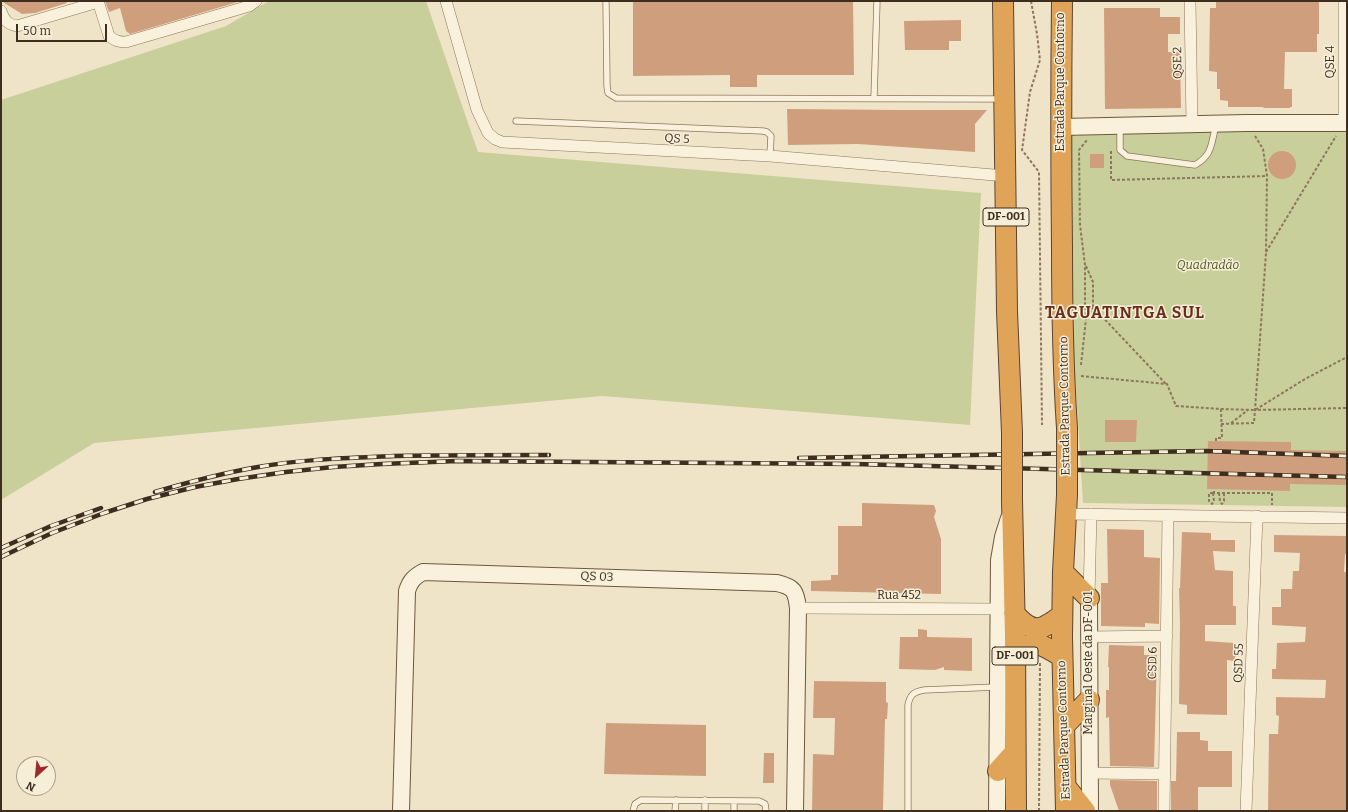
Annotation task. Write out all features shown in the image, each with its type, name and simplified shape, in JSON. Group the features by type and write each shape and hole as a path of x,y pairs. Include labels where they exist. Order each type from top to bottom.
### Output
{"highway":[{"name":"DF-001","path":"1003,1 1007,311 1012,433 1012,502 1007,611 1015,654 1016,811"},
{"name":"Estrada Parque Contorno","path":"1062,1 1062,300 1067,428 1067,504 1063,572 1062,657 1065,725 1066,811"},
{"path":"1063,572 1089,598"},
{"path":"1007,611 1023,624 1032,629 1050,625 1062,615"},
{"path":"1015,654 1029,644 1048,647 1062,657"},
{"path":"1065,725 1089,700"},
{"path":"998,771 1015,752"},
{"path":"1066,787 1085,811"}],"street":[{"name":"QS 5","path":"446,1 477,110 488,133 495,139 502,142 770,156 1006,176"},
{"name":"QSE 2","path":"1190,1 1192,124"},
{"name":"QSE 4","path":"1344,1 1346,123"},
{"path":"1,11 5,20 10,24 17,26 98,2 109,36 114,40 126,42 253,3"},
{"path":"1061,127 1246,123 1346,123"},
{"path":"1067,504 1091,514 1347,518"},
{"name":"Marginal Oeste da DF-001","path":"1090,811 1088,637 1091,514"},
{"name":"CSD 6","path":"1164,811 1168,516"},
{"name":"QSD 55","path":"1246,811 1257,516"},
{"name":"QS 03","path":"401,811 407,591 410,583 416,576 423,572 776,583 790,588 796,593 798,608 795,811"},
{"name":"Rua 452","path":"798,608 1007,611"},
{"path":"997,811 999,686 1007,611"},
{"path":"1088,637 1167,636"},
{"path":"1090,773 1165,774"}],"lane":[{"path":"606,1 607,86 608,93 616,98 1004,99"},
{"path":"874,98 877,1"},
{"path":"516,121 763,131 767,132 771,136 770,156"},
{"path":"1120,126 1120,150 1127,156 1195,165 1203,160 1208,154 1216,124"},
{"path":"908,811 908,705 911,695 916,691 924,690 999,686"},
{"path":"633,811 635,804 641,800 759,801 765,804 766,811"},
{"path":"675,811 676,800"},
{"path":"705,800 705,811"},
{"path":"734,801 734,811"}],"path":[{"path":"1031,1 1040,60 1030,92 1022,150 1039,172 1042,425"},
{"path":"1221,424 1254,423 1266,253 1267,176 1263,149 1246,123"},
{"path":"1266,253 1346,123"},
{"path":"1080,369 1086,319 1085,264 1080,225 1079,150 1086,140 1092,140"},
{"path":"1110,148 1111,180 1267,176"},
{"path":"1085,264 1093,282 1093,307 1086,319"},
{"path":"1093,307 1167,384 1176,406 1248,410 1347,408"},
{"path":"1255,410 1305,379 1347,357"},
{"path":"1079,376 1167,384"},
{"path":"1216,441 1216,438 1222,438 1220,409"},
{"path":"1230,424 1248,410"},
{"path":"1214,492 1214,501 1212,504 1209,501 1209,493 1214,492 1272,493 1272,517"},
{"path":"1219,493 1222,504 1224,501 1224,493"},
{"path":"1039,811 1040,645"}],"green space":[{"path":"269,1 426,1 478,152 981,193 970,425 602,396 94,443 1,500 1,100 226,26"},
{"name":"Quadradão","path":"1347,126 1347,507 1083,503 1061,151 1061,127"}],"building":[{"path":"1,1 66,1 67,3 35,13 22,14"},
{"path":"105,1 241,1 130,34 126,31 120,8 109,12"},
{"path":"633,1 853,1 854,75 757,75 757,87 730,87 730,75 633,76"},
{"path":"1216,1 1319,1 1319,34 1317,34 1317,52 1285,52 1284,89 1292,89 1292,107 1228,107 1228,101 1220,100 1220,89 1217,89 1217,72 1209,71 1210,8 1216,8"},
{"path":"1104,8 1160,8 1160,17 1180,17 1180,34 1168,34 1168,52 1180,52 1181,108 1105,109"},
{"path":"961,20 961,41 949,41 949,50 905,50 904,21"},
{"path":"787,109 987,110 975,124 975,152 858,144 788,145"},
{"path":"1282,151 1292,155 1296,165 1292,175 1282,179 1272,175 1268,165 1272,155"},
{"path":"1090,154 1104,154 1104,168 1090,168"},
{"path":"1105,420 1137,420 1136,442 1105,442"},
{"path":"1208,441 1291,442 1291,450 1347,451 1347,485 1290,484 1290,491 1207,489"},
{"path":"862,503 934,505 936,511 934,517 941,539 941,594 811,591 811,581 831,580 831,575 838,575 838,526 862,526"},
{"path":"1107,529 1144,530 1144,557 1160,558 1159,624 1145,623 1145,627 1101,626 1101,583 1108,583"},
{"path":"1182,532 1211,533 1211,540 1235,540 1235,552 1213,551 1215,570 1233,571 1233,606 1236,606 1236,625 1205,625 1205,641 1235,643 1235,661 1227,660 1227,715 1187,714 1187,705 1179,704 1179,588"},
{"path":"1274,535 1347,536 1347,554 1345,554 1344,572 1347,572 1347,811 1268,811 1269,734 1278,734 1279,716 1276,715 1276,697 1325,698 1326,680 1272,679 1272,669 1276,669 1277,643 1305,642 1306,627 1272,625 1272,607 1281,607 1281,589 1292,589 1293,571 1299,571 1300,553 1274,552"},
{"path":"918,629 927,630 927,637 972,638 972,671 944,670 944,667 935,670 899,669 900,637 918,637"},
{"path":"1109,645 1144,646 1144,655 1157,655 1154,767 1110,766 1109,717 1106,718 1106,690 1109,690"},
{"path":"814,681 886,682 886,702 888,703 887,719 885,719 883,811 812,811 813,754 834,755 835,718 813,718"},
{"path":"606,723 706,725 706,776 604,774"},
{"path":"1177,732 1200,732 1200,740 1208,741 1208,751 1232,751 1232,787 1198,787 1198,811 1171,811 1171,781 1176,781"},
{"path":"764,753 774,753 774,783 763,783"},
{"path":"1110,780 1157,781 1157,811 1119,811 1110,785"}],"railway":[{"path":"799,458 1206,451 1347,456"},
{"path":"155,492 193,481 275,464 343,458 394,456 549,455"},
{"path":"1,557 52,533 104,513 147,499 195,487 286,472 382,464 457,461 855,464 1347,477"},
{"path":"1,548 51,526 101,508"}],"district":[{"name":"TAGUATINTGA SUL","path":"1125,314"}]}
